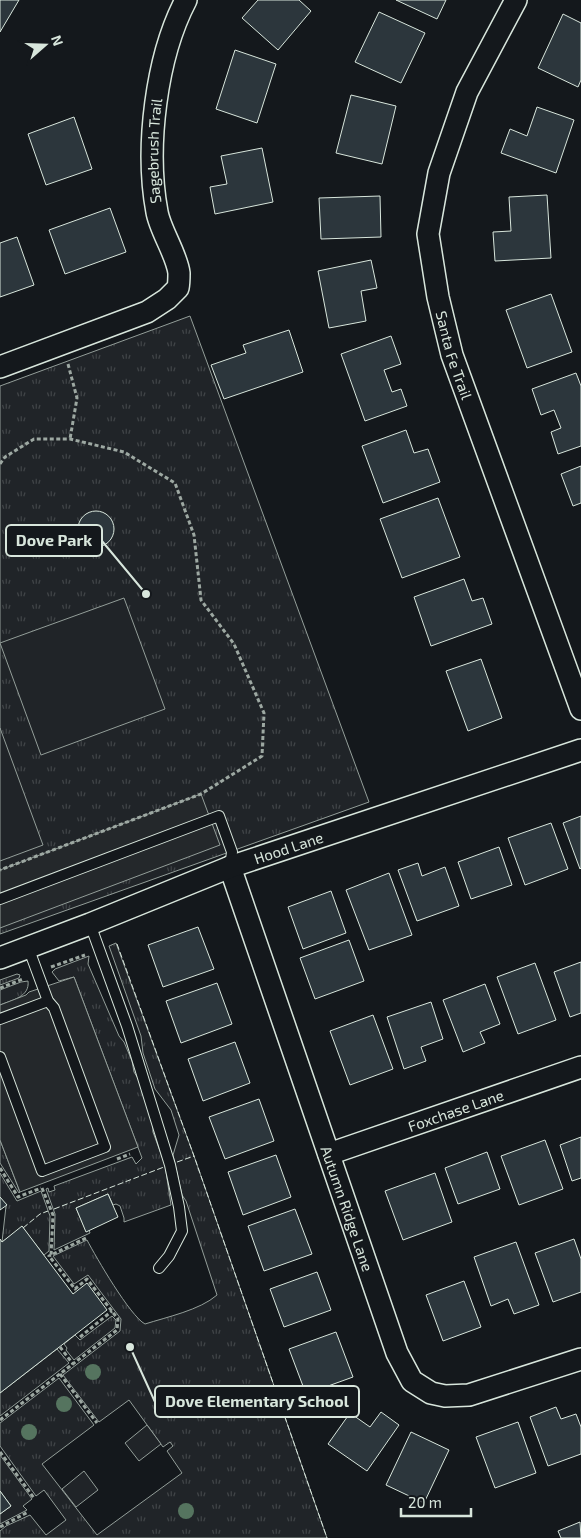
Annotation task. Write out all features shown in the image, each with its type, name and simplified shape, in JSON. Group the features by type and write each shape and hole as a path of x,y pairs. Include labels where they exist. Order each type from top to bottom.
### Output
{"street":[{"name":"Santa Fe Trail","path":"516,0 467,92 439,173 428,234 438,297 452,356 581,709"},
{"name":"Sagebrush Trail","path":"0,366 147,312 167,299 178,288 179,271 157,214 153,189 152,138 163,58 182,1"},
{"name":"Hood Lane","path":"0,958 230,867 581,750"},
{"name":"Autumn Ridge Lane","path":"230,867 397,1353 412,1380 430,1392 445,1396 469,1395 581,1359"},
{"name":"Foxchase Lane","path":"329,1154 581,1067"}],"lane":[{"path":"0,899 219,816 232,852 230,867"},
{"path":"90,924 127,1026 170,1165 179,1207 182,1231 170,1256 159,1268"},
{"path":"0,1057 42,1171 105,1147 54,1008 48,1001 28,947"},
{"path":"0,1019 48,1001"}],"path":[{"path":"62,343 77,398 70,439"},
{"path":"0,464 5,457 34,439 70,439 124,452 175,483 194,535 201,600 234,644 264,714 262,756 201,794 0,870"},
{"path":"0,988 98,948"},
{"path":"0,1420 117,1330 118,1319 87,1279 74,1288 49,1256 51,1255 53,1215 42,1188"},
{"path":"51,1255 86,1238"},
{"path":"80,1337 112,1311"},
{"path":"60,1347 73,1364"},
{"path":"60,1374 97,1423"},
{"path":"0,1452 34,1498"},
{"path":"0,1527 28,1512"}],"green space":[{"path":"190,316 369,802 0,934 0,386"},
{"path":"124,598 165,709 41,755 0,643"},
{"path":"0,728 43,845 0,861"},
{"path":"116,943 194,1156 327,1538 0,1538 0,1531 6,1526 30,1515 46,1535 66,1520 44,1490 36,1496 0,1446 0,1423 59,1378 94,1425 42,1464 97,1535 182,1473 167,1451 173,1446 170,1442 163,1447 129,1400 99,1422 63,1375 120,1331 121,1319 88,1275 74,1284 53,1256 87,1240 122,1298 145,1324 193,1309 217,1295 186,1201 182,1195 173,1155 179,1135 171,1110 155,1089 143,1053 141,1036 109,946"},
{"path":"89,956 88,964 119,1036 124,1042 132,1061 134,1072 139,1080 153,1125 153,1132 165,1165 171,1205 124,1222 120,1206 113,1205 108,1194 76,1208 86,1231 89,1230 90,1233 54,1250 55,1214 46,1189 48,1188 49,1192 55,1190 54,1186 132,1157 136,1164 142,1158 74,977 59,981 52,972 55,969"},
{"path":"17,974 20,975 19,978 0,985 0,980"},
{"path":"28,981 28,986 23,994 0,1005 0,990"},
{"path":"0,1140 20,1192 19,1193 0,1163"},
{"path":"0,1173 17,1201 41,1191 50,1216 49,1251 44,1255 22,1227 2,1242 6,1206 0,1197"},
{"path":"112,1316 116,1320 115,1328 74,1360 64,1344 75,1335 80,1340"},
{"path":"57,1349 69,1363 0,1416 0,1393"},
{"path":"147,1425 161,1444 139,1461 125,1443"},
{"path":"0,1455 32,1499 23,1506 27,1510 0,1524 0,1514 11,1506 0,1491"},
{"path":"84,1471 98,1490 76,1507 62,1489"}],"shaded area":[{"path":"201,794 220,845 0,928 0,870"},
{"path":"74,977 138,1147 20,1192 0,1140 0,1005 26,995 29,992"}],"building":[{"path":"0,0 19,0 0,32"},
{"path":"258,0 299,0 311,11 278,50 242,18"},
{"path":"396,0 446,0 437,19"},
{"path":"379,12 425,33 401,83 355,62"},
{"path":"563,14 581,23 581,80 578,87 538,68"},
{"path":"235,50 276,64 257,123 216,109"},
{"path":"351,95 396,106 382,164 336,153"},
{"path":"537,107 574,120 556,173 501,153 510,129 527,136"},
{"path":"74,117 92,169 46,185 28,134"},
{"path":"262,148 273,202 215,214 210,187 227,184 221,156"},
{"path":"547,195 551,258 495,261 493,232 511,231 509,197"},
{"path":"380,196 381,237 321,239 319,198"},
{"path":"110,208 126,252 65,274 49,230"},
{"path":"17,237 34,285 0,297 0,243"},
{"path":"371,260 377,288 361,291 366,321 329,328 318,271"},
{"path":"551,294 572,352 527,368 506,310"},
{"path":"289,330 303,372 224,399 211,365 246,353 243,345"},
{"path":"391,336 401,364 384,370 392,392 401,389 407,406 365,421 341,354"},
{"path":"576,373 581,386 581,446 558,454 551,432 561,428 554,410 541,415 532,389"},
{"path":"406,430 414,453 428,449 440,482 383,503 362,446"},
{"path":"581,466 581,503 573,506 561,474"},
{"path":"438,498 460,557 402,578 380,519"},
{"path":"96,511 103,512 109,516 113,522 113,536 109,542 103,546 96,547 89,546 83,542 79,536 78,529 79,522 83,516 89,512"},
{"path":"464,579 472,601 483,598 492,624 431,646 414,597"},
{"path":"481,659 502,718 468,731 446,671"},
{"path":"581,816 581,868 580,869 563,823"},
{"path":"551,823 568,869 525,885 508,838"},
{"path":"499,847 512,885 471,899 458,862"},
{"path":"418,863 422,876 445,867 459,906 417,921 398,870"},
{"path":"389,873 412,935 369,950 346,890"},
{"path":"331,891 346,933 303,949 288,907"},
{"path":"198,927 214,969 163,987 148,945"},
{"path":"349,940 364,981 315,999 300,958"},
{"path":"581,962 581,1013 570,1017 554,972"},
{"path":"535,963 556,1020 518,1034 497,977"},
{"path":"217,983 232,1024 181,1043 166,1001"},
{"path":"485,984 500,1024 480,1032 485,1043 463,1052 443,1000"},
{"path":"431,1002 443,1039 421,1047 426,1061 404,1069 387,1017"},
{"path":"373,1015 393,1069 350,1085 330,1031"},
{"path":"235,1042 250,1083 203,1101 188,1059"},
{"path":"259,1099 274,1141 225,1159 209,1117"},
{"path":"581,1137 581,1178 572,1181 560,1145"},
{"path":"545,1140 563,1189 519,1205 501,1156"},
{"path":"487,1152 500,1189 458,1204 445,1168"},
{"path":"276,1155 291,1197 243,1215 228,1172"},
{"path":"435,1173 452,1222 403,1240 385,1191"},
{"path":"108,1194 118,1217 86,1232 76,1208"},
{"path":"0,1197 7,1205 0,1210"},
{"path":"295,1209 312,1254 264,1271 248,1226"},
{"path":"22,1226 73,1294 87,1283 107,1310 0,1393 0,1239 2,1242"},
{"path":"574,1239 581,1259 581,1292 553,1302 535,1253"},
{"path":"516,1242 539,1305 514,1314 508,1299 491,1306 474,1257"},
{"path":"317,1272 331,1310 284,1327 270,1289"},
{"path":"464,1281 481,1327 443,1341 426,1295"},
{"path":"336,1332 353,1377 306,1394 289,1349"},
{"path":"556,1407 561,1419 576,1414 581,1427 581,1454 548,1466 530,1417"},
{"path":"381,1412 399,1425 367,1471 328,1444 350,1413 370,1427"},
{"path":"518,1422 536,1473 495,1488 476,1437"},
{"path":"411,1432 449,1450 424,1503 386,1485"},
{"path":"0,1491 11,1506 0,1514"},
{"path":"580,1522 581,1538 561,1538 558,1531"}],"fence":[{"path":"117,944 194,1156 327,1538"},
{"path":"177,1162 194,1156"},
{"path":"54,1209 164,1167"},
{"path":"23,1228 40,1214 48,1211"}],"place":[{"name":"Dove Park","path":"146,594"},
{"name":"Dove Elementary School","path":"130,1347"}]}
